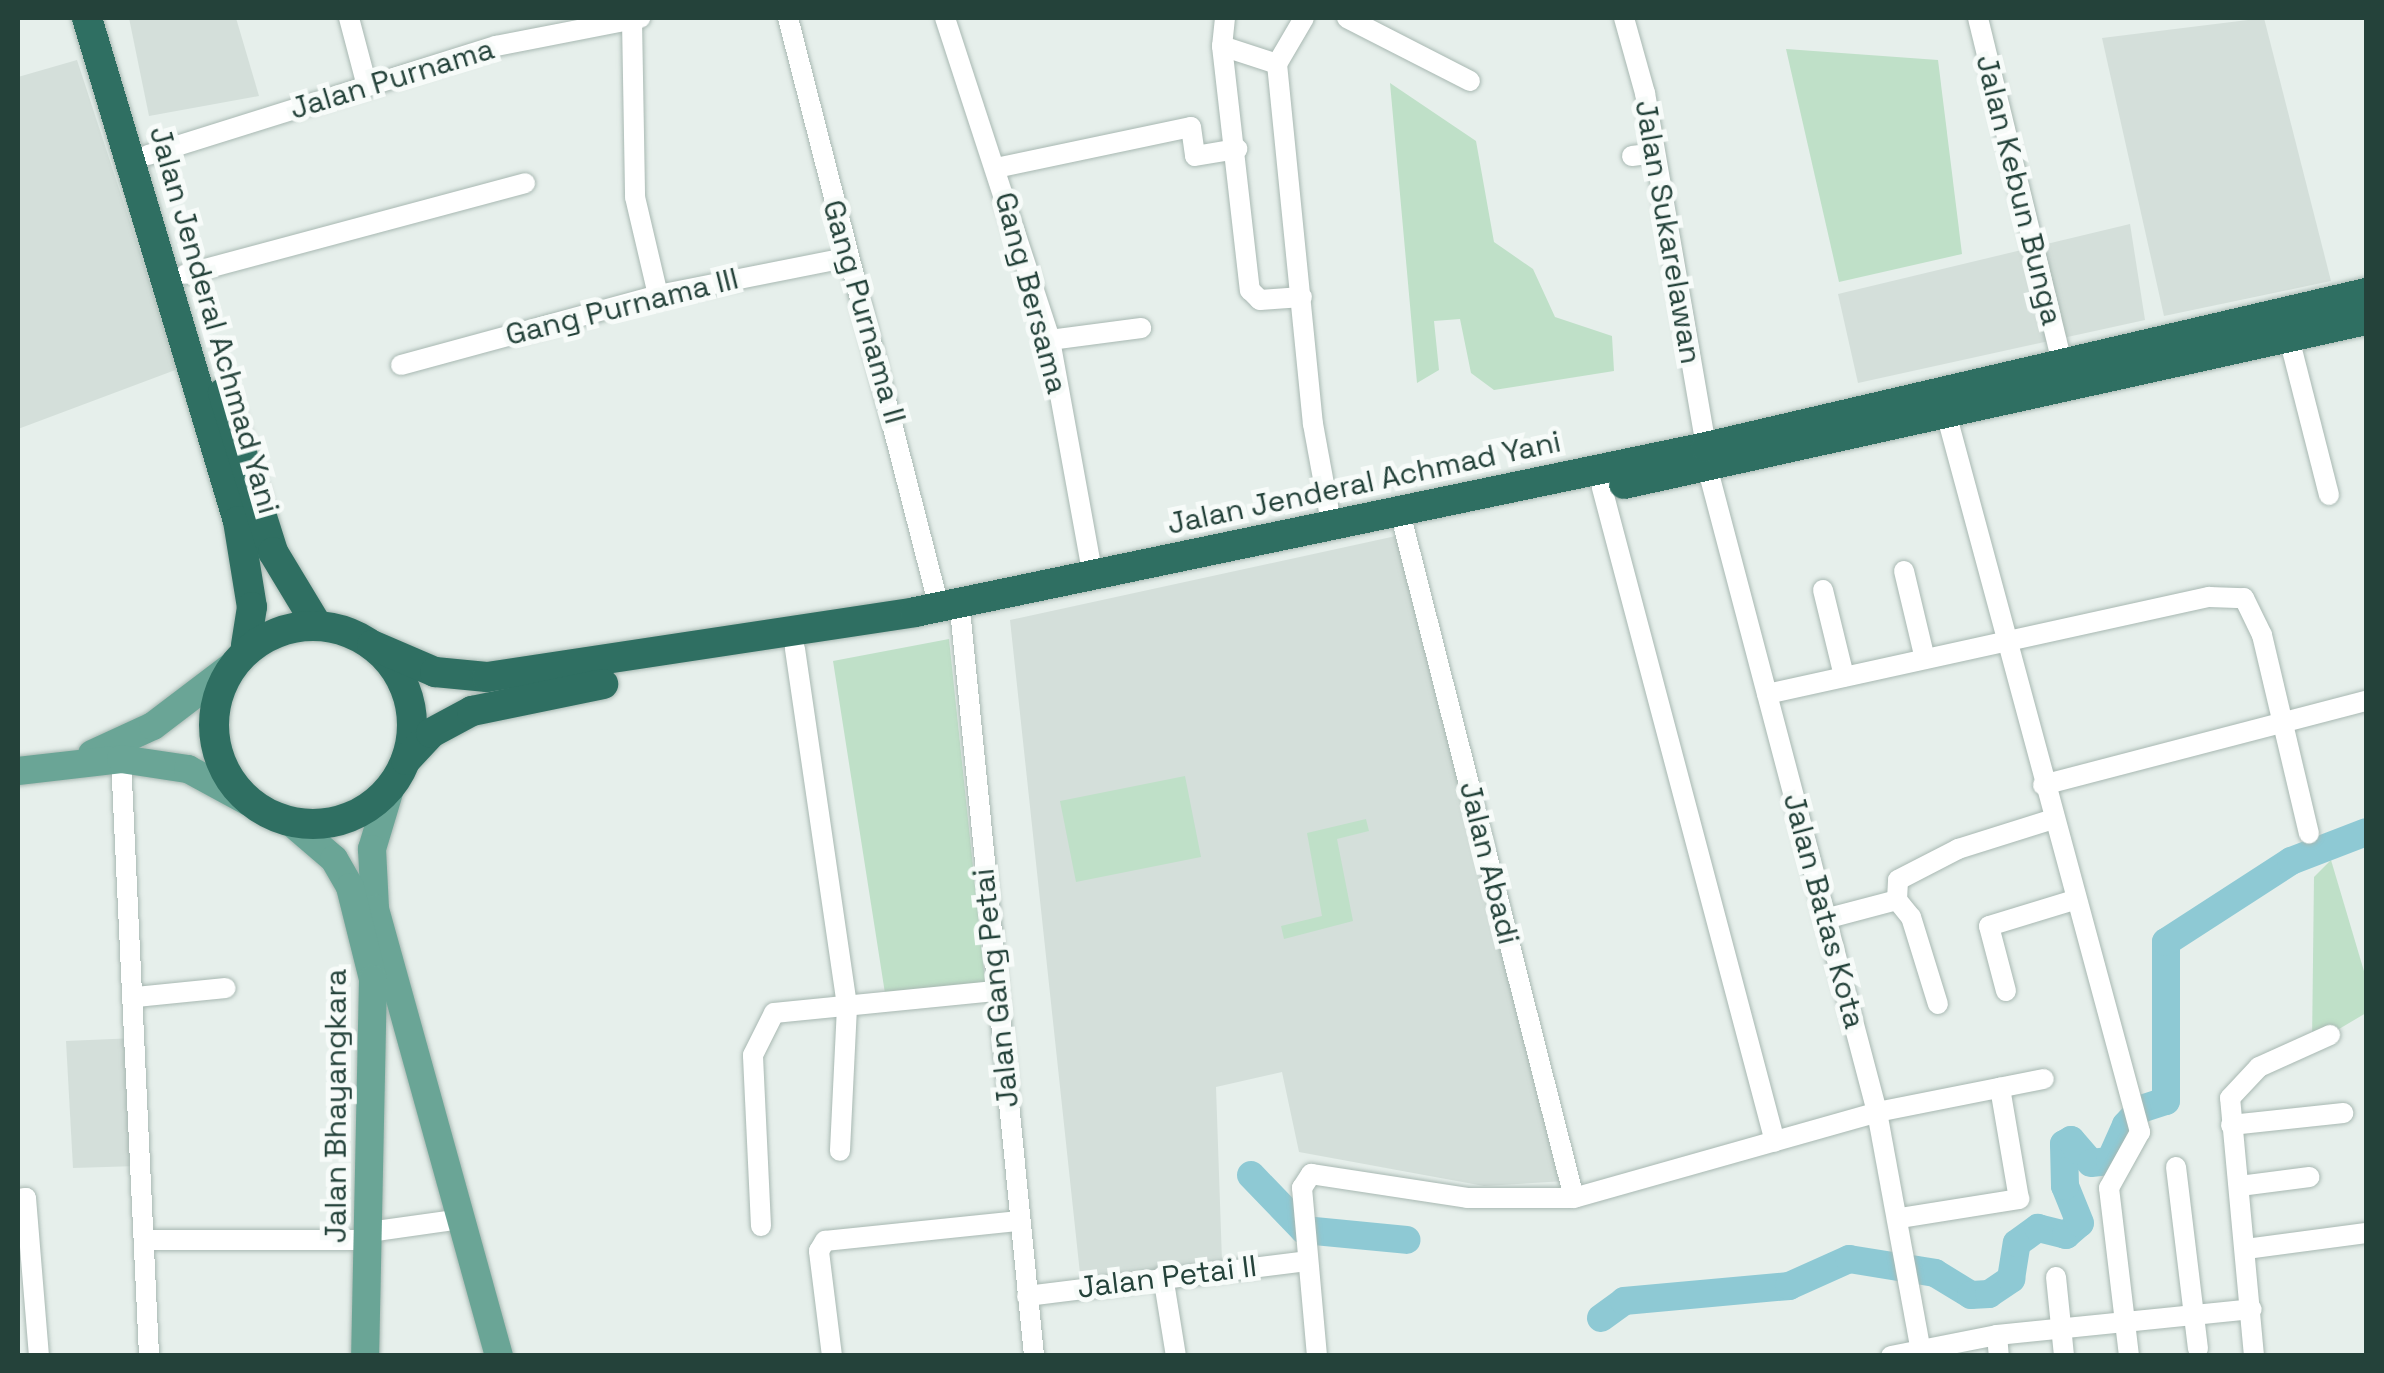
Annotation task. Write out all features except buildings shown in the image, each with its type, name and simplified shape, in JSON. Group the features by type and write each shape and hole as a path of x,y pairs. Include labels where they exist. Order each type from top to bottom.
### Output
{"highway":[{"name":"Jalan Jenderal Achmad Yani","path":"87,18 238,520 252,607 240,656"},
{"name":"Jalan Jenderal Achmad Yani","path":"107,18 273,552 316,626"},
{"name":"Jalan Jenderal Achmad Yani","path":"372,645 435,672 486,677 950,613 1249,566 1404,528 1602,488 1882,417 2062,363 2366,294"},
{"name":"Jalan Jenderal Achmad Yani","path":"1882,417 1946,412 2366,320"},
{"name":"Jalan Jenderal Achmad Yani","path":"406,760 431,734 472,711 795,648 1093,576 1707,459"},
{"path":"316,626 372,645 408,697 412,729 406,760 390,788 346,820 292,823 249,802 229,780 215,737 218,692 240,656 316,626"}],"main road":[{"path":"76,760 154,726 240,656"},
{"path":"18,771 76,760 121,759 188,769 249,802"},
{"path":"390,788 374,838 371,883 387,1004 462,1220 499,1356"},
{"name":"Jalan Bhayangkara","path":"292,823 334,858 350,887 387,1004 368,1236 365,1356"}],"street":[{"path":"349,18 367,86"},
{"name":"Jalan Purnama","path":"148,156 496,46 636,18"},
{"path":"636,18 634,197 658,295"},
{"name":"Gang Purnama II","path":"788,18 845,258 950,613"},
{"name":"Gang Bersama","path":"945,18 963,87 996,168 1050,340 1093,576"},
{"path":"1225,18 1222,46 1253,296 1302,297"},
{"path":"1304,18 1277,64 1313,424 1332,528"},
{"path":"1347,18 1470,81"},
{"name":"Jalan Kebun Bunga","path":"1978,18 2062,363"},
{"name":"Jalan Sukarelawan","path":"1628,20 1655,152 1707,459"},
{"path":"1222,46 1277,64"},
{"path":"996,168 1191,127 1195,156 1236,149"},
{"path":"1632,156 1655,152"},
{"path":"186,274 525,183"},
{"name":"Gang Purnama III","path":"401,365 658,295 845,258"},
{"path":"1050,340 1141,328"},
{"path":"2290,338 2329,495"},
{"path":"1946,412 2074,900 2135,1112 2140,1140 2109,1188 2129,1356"},
{"name":"Jalan Batas Kota","path":"1707,459 1877,1112 1922,1351"},
{"path":"1602,488 1775,1142"},
{"name":"Jalan Abadi","path":"1404,528 1574,1198"},
{"path":"1904,570 1925,659"},
{"path":"1823,590 1844,676"},
{"path":"1768,694 2210,598 2244,598 2262,636 2278,724 2309,834"},
{"name":"Jalan Gang Petai","path":"950,613 1034,1356"},
{"path":"795,648 847,1007 840,1151"},
{"path":"2043,785 2366,701"},
{"path":"121,759 136,997 149,1356"},
{"path":"1938,1004 1910,917 1897,900 1902,876 1975,842 2053,820"},
{"path":"1825,919 1897,900"},
{"path":"2006,990 1989,926 2074,900"},
{"path":"136,997 226,988"},
{"path":"762,1226 754,1155 756,1040 774,1013 995,991"},
{"path":"2254,1356 2230,1098 2252,1073 2330,1035"},
{"path":"1317,1356 1302,1188 1311,1174 1467,1198 1574,1198 1877,1112 2044,1079"},
{"path":"1900,1218 2019,1199 2000,1088"},
{"path":"2231,1126 2343,1114"},
{"path":"2176,1167 2198,1349"},
{"path":"2240,1186 2309,1177"},
{"path":"18,1199 26,1198 39,1356"},
{"path":"146,1240 368,1236 462,1220"},
{"path":"832,1356 819,1251 825,1241 1020,1221"},
{"path":"2246,1249 2366,1234"},
{"name":"Jalan Petai II","path":"1027,1296 1163,1276 1307,1262"},
{"path":"1163,1276 1176,1356"},
{"path":"2056,1276 2064,1356"},
{"path":"1891,1356 1998,1345 2061,1327 2252,1309"}],"shaded area":[{"path":"129,18 236,18 259,96 149,116"},
{"path":"2264,18 2331,281 2164,316 2102,38"},
{"path":"77,60 178,369 18,429 18,77"},
{"path":"2130,224 2145,320 1858,383 1838,294"},
{"path":"1396,536 1565,1181 1484,1186 1299,1152 1282,1072 1216,1087 1222,1261 1081,1283 1010,620"},
{"path":"136,1038 138,1166 73,1168 66,1041"}],"green space":[{"path":"1786,49 1938,60 1962,254 1839,282"},
{"path":"1390,83 1476,141 1494,242 1533,269 1555,317 1612,336 1614,371 1494,390 1471,373 1460,319 1434,321 1439,370 1417,383"},
{"path":"949,639 986,990 887,1006 833,661"},
{"path":"1185,776 1201,857 1076,882 1060,801"},
{"path":"1366,819 1369,831 1337,839 1353,921 1284,939 1281,926 1322,916 1307,833"},
{"path":"2331,860 2366,978 2366,1013 2312,1045 2314,877"}],"waterway":[{"path":"1601,1318 1624,1301 1789,1286 1849,1259 1935,1273 1971,1295 1989,1294 2011,1279 2017,1243 2038,1228 2066,1235 2080,1223 2065,1186 2064,1144 2071,1140 2091,1163 2110,1161 2126,1125 2141,1109 2166,1101 2166,942 2291,861 2366,832"},
{"path":"1251,1175 1304,1230 1407,1240"}]}
